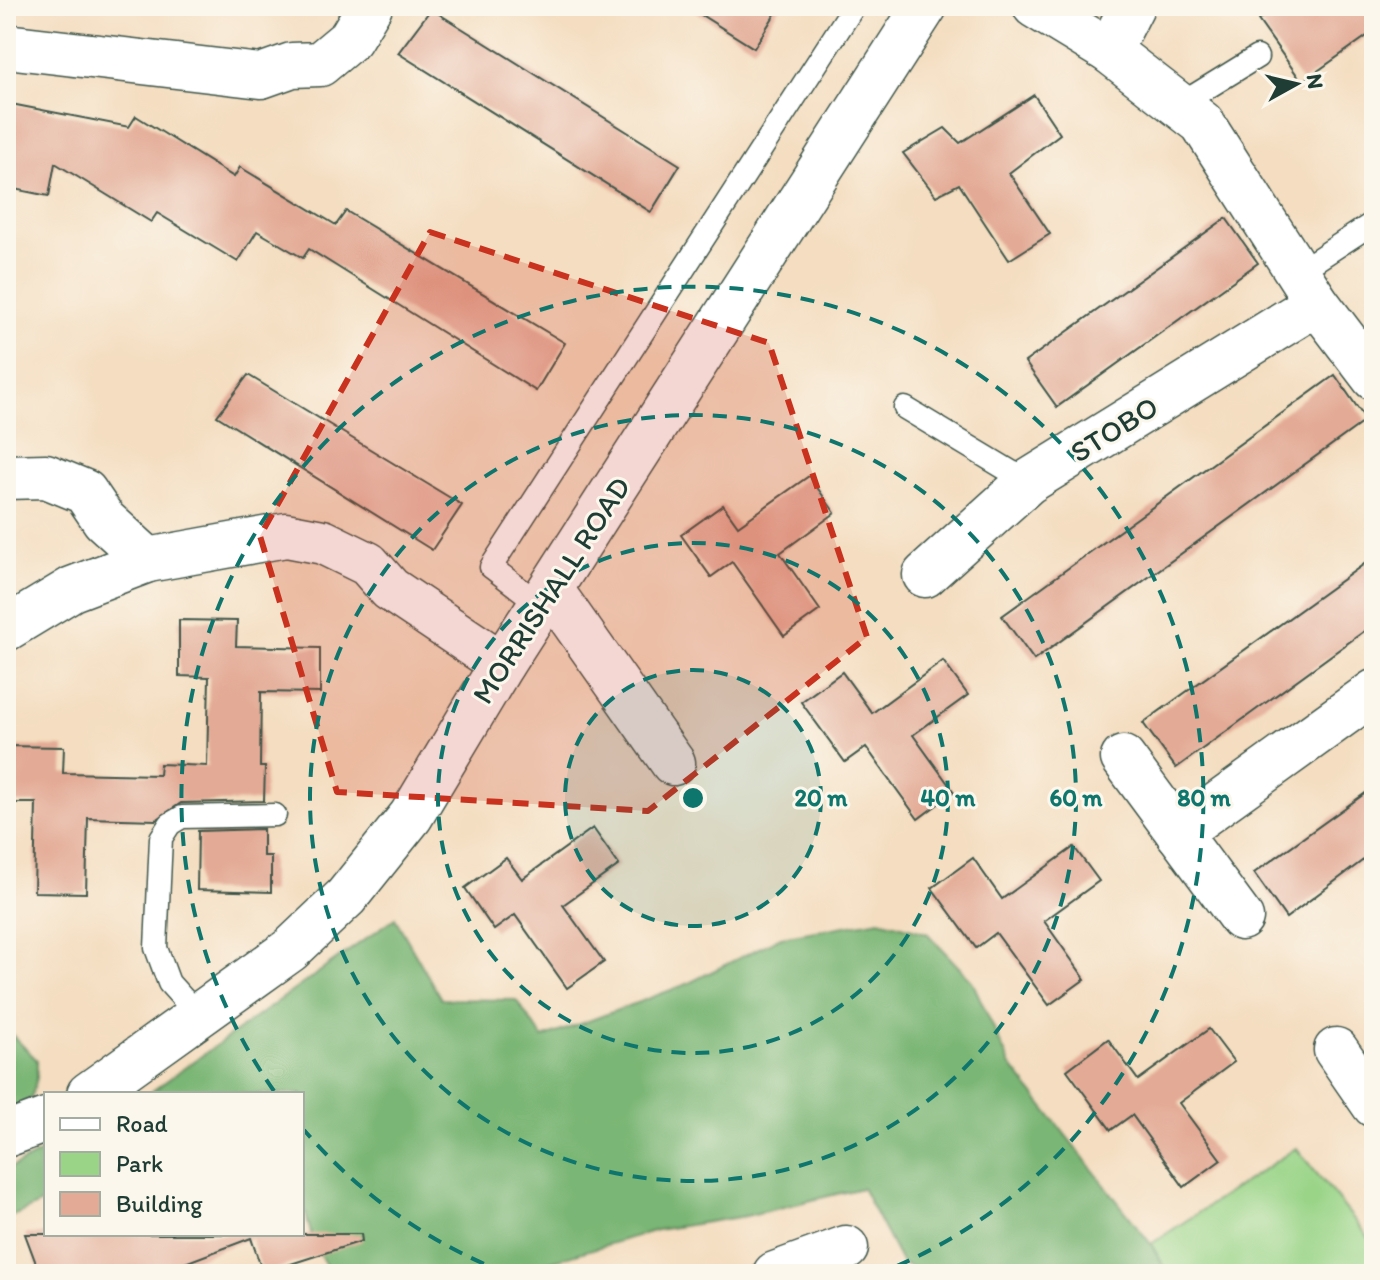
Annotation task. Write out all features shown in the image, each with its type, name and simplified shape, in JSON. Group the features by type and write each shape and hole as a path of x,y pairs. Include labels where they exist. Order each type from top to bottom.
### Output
{"street":[{"path":"6,46 261,76 292,65 320,64 350,39 370,6"},
{"name":"MORRISHALL ROAD","path":"92,1092 290,950 365,875 411,816 502,664 925,6"},
{"path":"1035,6 1109,51 1202,123 1307,287 1374,377"},
{"path":"1109,51 1132,6"},
{"name":"STOBO","path":"925,575 1028,482 1307,287"},
{"path":"6,477 46,476 85,492 104,520 148,560"},
{"path":"7,627 72,589 148,560 286,535 323,542 368,564 390,589 502,664"},
{"path":"546,598 673,763"},
{"path":"1178,833 1374,692"},
{"path":"1123,758 1241,918"},
{"path":"1336,1050 1374,1105"},
{"path":"6,1135 44,1121"},
{"path":"775,1274 846,1248"}],"lane":[{"path":"546,598 491,567 854,6"},
{"path":"1179,105 1257,57"},
{"path":"1307,287 1373,223"},
{"path":"905,408 1028,482"},
{"path":"198,1015 169,983 156,948 161,838 170,824 182,817 275,815"}],"highlighted area":[{"path":"430,232 769,343 867,637 648,811 337,792 260,536"}],"green space":[{"path":"395,918 441,999 516,1000 543,1038 687,984 781,937 880,920 927,933 972,981 1010,1064 1151,1244 1168,1274 925,1274 901,1262 862,1188 746,1216 657,1230 508,1274 332,1274 311,1233 305,1210 304,1092 151,1092"},
{"path":"6,1029 37,1060 37,1078 31,1098 6,1113"},
{"path":"1296,1148 1374,1244 1374,1274 1168,1274 1151,1244"},
{"path":"44,1151 44,1202 6,1219 6,1170"}],"building":[{"path":"687,6 780,6 754,48"},
{"path":"1277,6 1374,6 1374,31 1302,82 1258,20"},
{"path":"431,9 680,165 651,212 398,53"},
{"path":"1034,95 1060,134 1009,173 1050,234 1009,260 959,184 936,196 903,153 945,128 960,143"},
{"path":"6,103 129,127 136,116 234,177 240,167 336,225 346,211 565,343 536,391 309,249 303,258 257,231 238,262 157,213 151,222 55,163 49,196 9,188 15,159 6,158"},
{"path":"1226,218 1258,263 1057,407 1025,362"},
{"path":"248,375 462,505 432,550 217,416"},
{"path":"1335,375 1366,420 1034,660 1002,616"},
{"path":"809,476 835,513 780,553 820,610 784,636 732,562 711,577 681,535 723,505 738,526"},
{"path":"1374,557 1374,624 1176,768 1143,723"},
{"path":"179,620 237,621 236,646 320,648 320,693 261,692 260,767 265,767 264,801 181,803 156,820 88,818 86,893 34,892 36,803 6,803 6,746 64,747 63,773 159,775 160,764 207,766 209,677 179,676"},
{"path":"943,661 968,695 913,735 954,792 918,819 866,747 845,762 801,702 842,672 872,713"},
{"path":"1374,787 1374,852 1286,918 1254,873"},
{"path":"593,828 619,865 563,905 604,962 567,988 515,915 494,930 465,888 506,858 522,879"},
{"path":"263,829 263,856 271,856 271,892 197,890 198,831"},
{"path":"1074,847 1099,881 1044,921 1085,979 1049,1005 996,933 976,948 932,888 973,858 1002,899"},
{"path":"1209,1029 1234,1062 1179,1103 1221,1160 1184,1187 1132,1115 1111,1130 1067,1070 1108,1039 1138,1080"},
{"path":"25,1234 361,1234 362,1241 263,1273 251,1238 156,1274 40,1274"}]}
